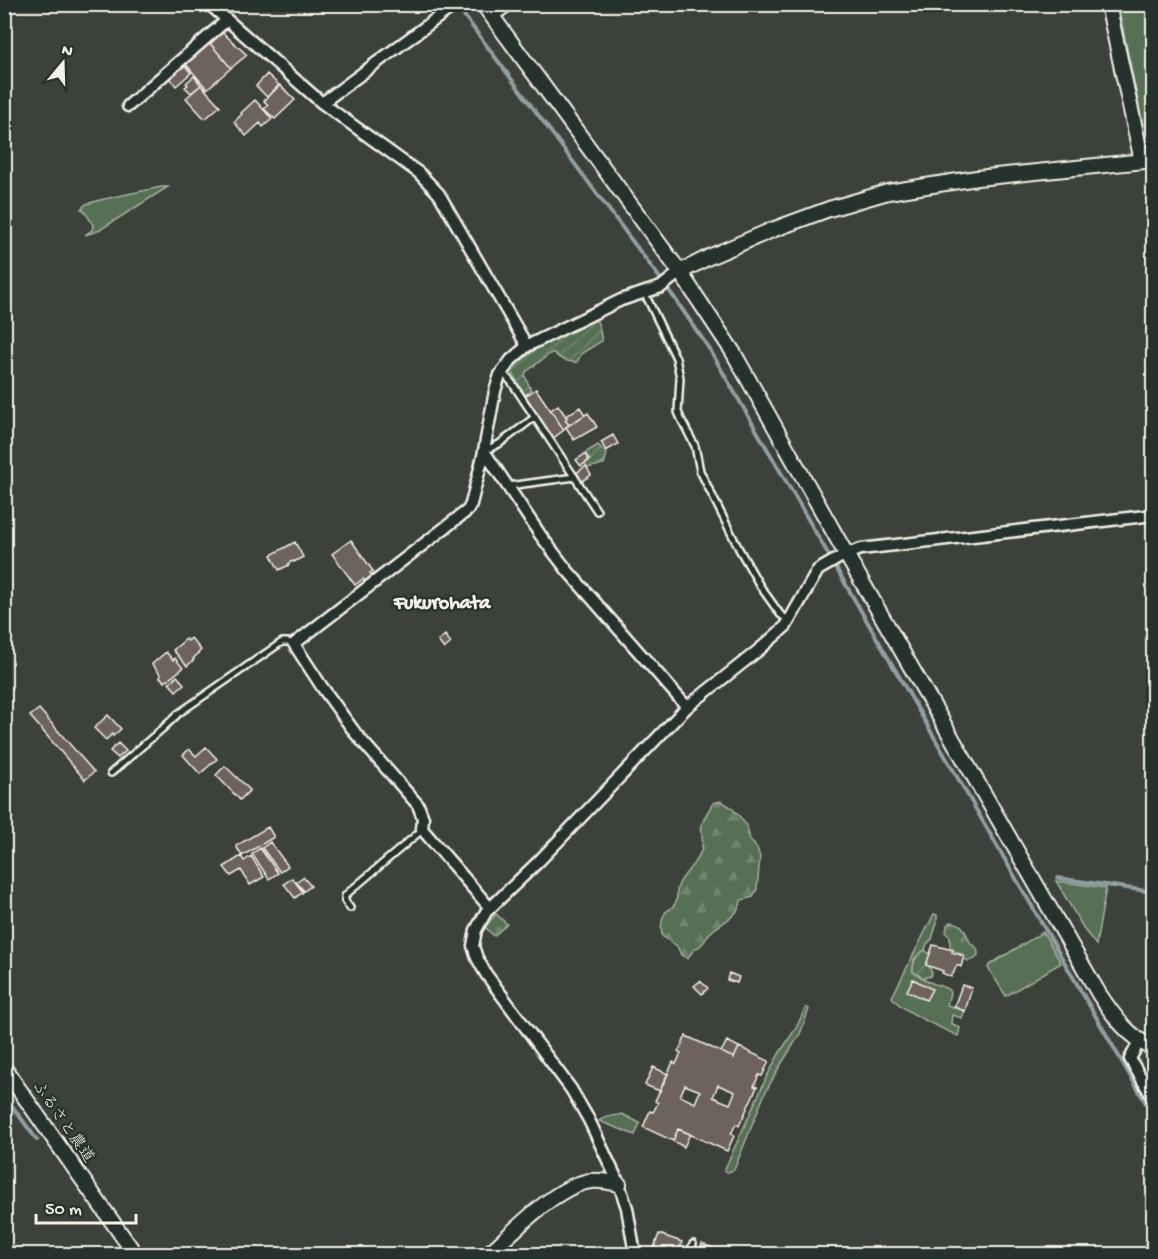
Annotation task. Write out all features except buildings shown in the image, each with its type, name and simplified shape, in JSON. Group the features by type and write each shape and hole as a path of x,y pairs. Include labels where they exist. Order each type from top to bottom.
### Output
{"street":[{"path":"209,4 322,103 419,173 439,194 527,346"},
{"path":"507,4 487,10 670,280 733,352 838,558 1099,994 1115,1018 1139,1042 1154,1049"},
{"path":"490,908 422,830 423,818 418,805 356,734 294,644 468,510 484,451 495,392 502,372 511,360 527,346 598,310 670,280 709,256 829,208 888,192 977,178 1148,160 1108,4"},
{"path":"322,103 454,6"},
{"path":"128,106 227,20"},
{"path":"484,451 541,536 567,570 687,707"},
{"path":"635,1254 627,1208 619,1184 590,1120 571,1089 486,974 477,958 473,946 476,930 486,912 539,861 687,707 786,626 818,570 838,558 875,546 1154,515"},
{"path":"1139,1042 1130,1059 1154,1100"},
{"name":"ふるさと農道","path":"4,1068 135,1254"},
{"path":"488,1254 570,1187 594,1181 619,1184"}],"lane":[{"path":"644,292 676,358 680,378 678,412 693,440 699,471 760,586 780,614 789,621"},
{"path":"502,372 509,378 597,511"},
{"path":"484,451 499,444 535,417"},
{"path":"508,486 575,477"},
{"path":"111,773 184,708 282,642 294,644"},
{"path":"350,908 345,901 345,896 422,830"},
{"path":"689,1254 693,1244"}],"green space":[{"path":"1118,5 1153,5 1153,136 1142,121"},
{"path":"168,187 98,231 85,235 92,230 93,225 81,209 86,204"},
{"path":"595,317 602,341 582,353 577,362 564,360 551,353 526,372 525,376 531,390 525,395 512,373 516,366 535,350"},
{"path":"598,445 607,454 604,464 588,468 585,464 590,460 585,453"},
{"path":"721,801 731,807 747,826 750,840 757,848 760,857 757,889 753,897 741,900 733,916 713,930 688,959 681,955 677,946 662,936 662,922 665,913 675,904 680,882 701,851 704,819 713,803"},
{"path":"1056,881 1106,888 1096,945 1085,931"},
{"path":"496,914 507,924 494,936 485,927"},
{"path":"934,914 937,915 937,923 932,939 925,950 914,959 913,971 927,981 948,989 950,993 947,1005 965,1011 962,1018 952,1015 951,1023 960,1028 958,1036 903,1008 892,997"},
{"path":"950,922 959,924 964,929 971,944 977,950 978,956 975,959 968,961 964,955 950,947 950,937 946,933"},
{"path":"1043,932 1061,963 1006,996 988,968 989,965"},
{"path":"925,950 930,955 929,966 932,973 931,976 923,978 913,972 913,968 917,956"},
{"path":"806,1007 809,1009 800,1034 765,1093 734,1170 724,1171 767,1076"},
{"path":"622,1114 640,1123 635,1135 599,1121"}],"waterway":[{"path":"457,6 671,293 710,350 1154,1117"},
{"path":"1058,878 1154,892"},
{"path":"4,1095 37,1140"}],"district":[{"name":"Fukurohata","path":"442,604"}]}
